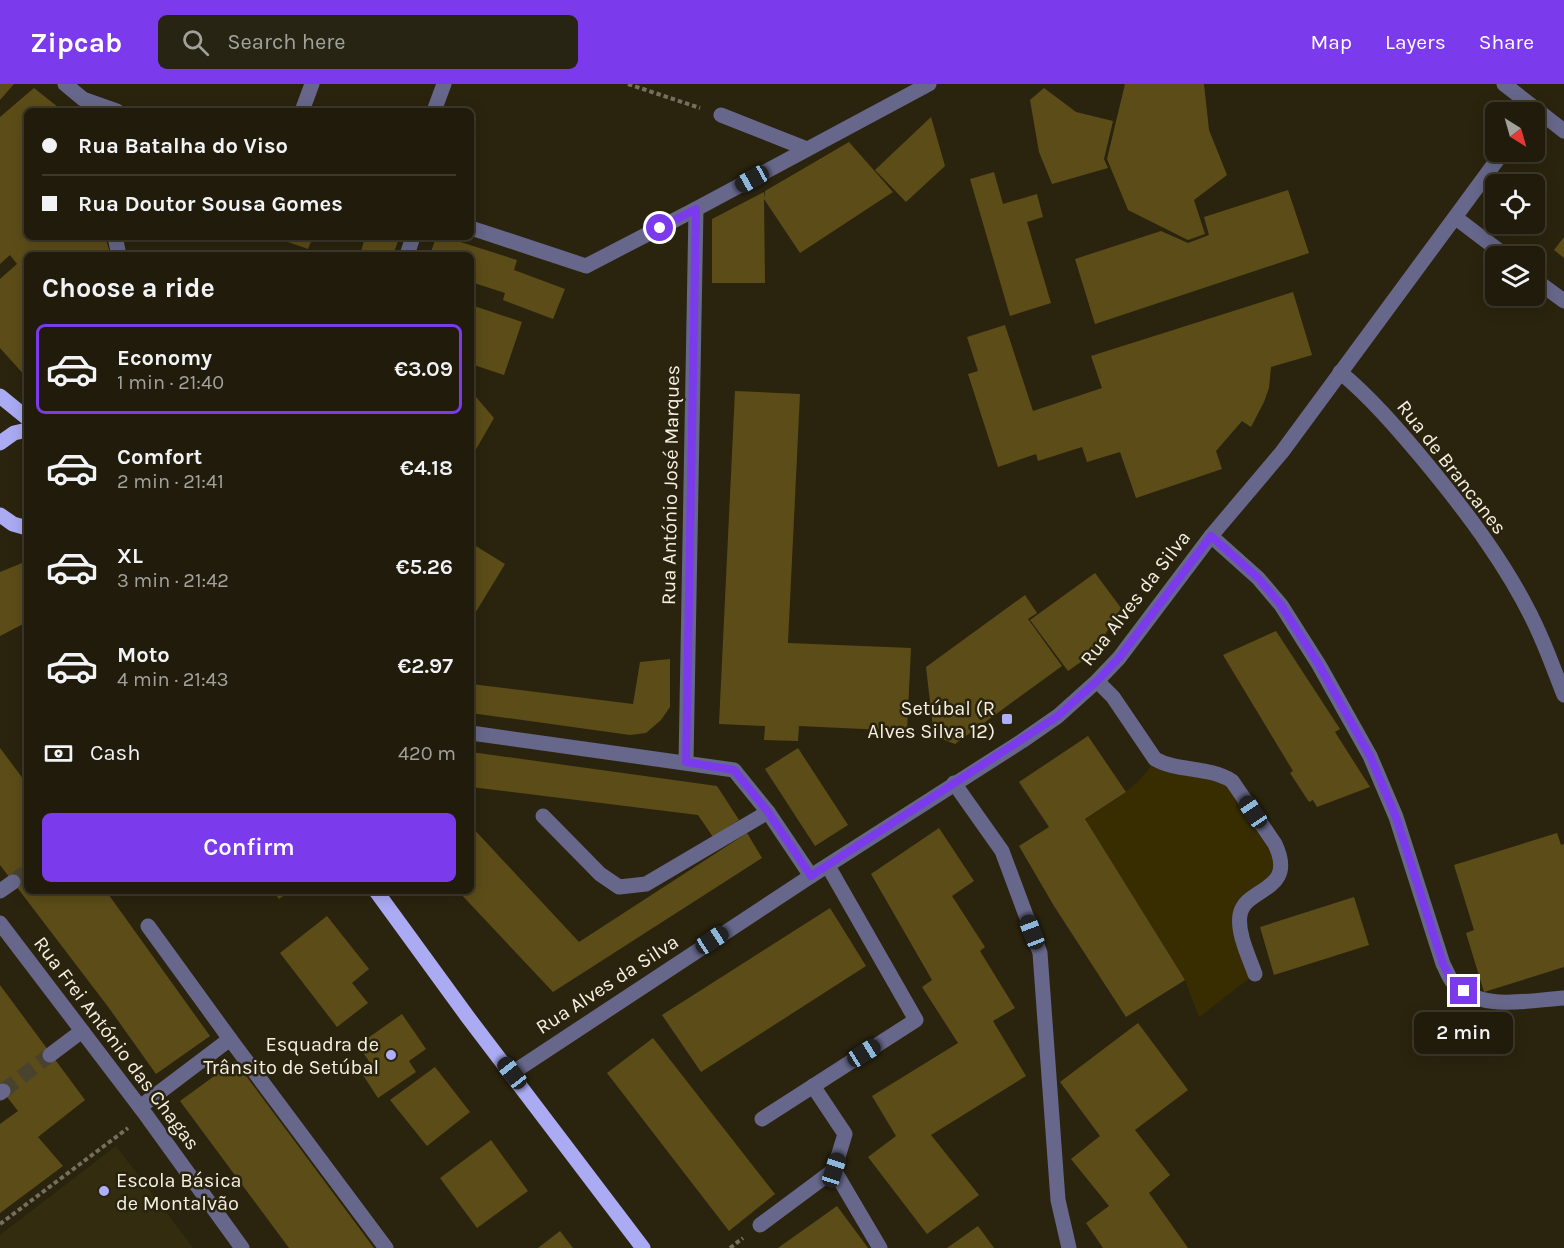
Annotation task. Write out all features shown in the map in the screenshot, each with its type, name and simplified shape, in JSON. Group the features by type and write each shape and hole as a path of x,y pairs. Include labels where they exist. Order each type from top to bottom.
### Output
{"main road":[{"path":"0,396 24,416"},
{"path":"0,443 14,433 24,431"},
{"path":"0,515 24,527"},
{"path":"378,894 467,1016 644,1248"}],"street":[{"path":"65,84 85,105 101,108"},
{"path":"303,108 312,84"},
{"path":"435,108 444,84"},
{"path":"474,229 586,266 929,84"},
{"path":"1504,84 1524,102"},
{"path":"721,115 807,149"},
{"path":"1545,118 1564,131"},
{"name":"Rua Alves da Silva","path":"512,1073 1058,716 1097,681 1119,658 1211,536 1282,452 1496,162"},
{"name":"Rua António José Marques","path":"686,762 696,209"},
{"path":"1456,218 1493,246"},
{"path":"1545,287 1564,301"},
{"name":"Rua de Brancanes","path":"1340,372 1386,415 1456,498 1485,539 1540,634 1564,694"},
{"path":"1211,536 1258,578 1281,605 1319,665 1370,756 1396,817 1443,964 1452,981 1478,999 1493,1002 1564,998"},
{"path":"1097,681 1113,698 1155,759 1165,765 1221,774 1232,781 1275,844 1280,854 1281,868 1276,879 1270,887 1248,902 1239,916 1240,927 1255,974"},
{"path":"474,733 734,770 768,812 811,876"},
{"path":"954,783 1002,851 1040,952 1058,1200 1069,1248"},
{"path":"543,816 600,874 619,887 646,884 768,812"},
{"path":"762,1119 916,1020 828,866"},
{"path":"0,891 13,882"},
{"name":"Rua Frei António das Chagas","path":"0,922 143,1111 242,1248"},
{"path":"148,926 386,1248"},
{"path":"50,1055 82,1031"},
{"path":"143,1111 230,1039"},
{"path":"760,1225 834,1170 845,1134 813,1086"},
{"path":"834,1170 880,1248"}],"path":[{"path":"628,84 721,115"},
{"path":"0,1224 143,1111"},
{"path":"730,1248 744,1237"}],"shaded area":[{"path":"1155,759 1232,781 1281,868 1242,909 1255,974 1199,1017 1185,980 1085,820 1133,786"},
{"name":"Escola Básica de Montalvão","path":"116,1146 193,1248 0,1248 0,1235"}],"building":[{"path":"0,84 14,84 0,100"},
{"path":"1125,84 1204,84 1209,130 1227,175 1194,200 1205,234 1188,240 1128,210 1107,159"},
{"path":"34,88 59,108 24,108 24,240 106,240 110,252 24,252 24,375 0,348 0,279 17,264 10,255 0,264 0,117"},
{"path":"1044,88 1076,112 1113,121 1104,159 1108,168 1052,184 1039,152 1030,100"},
{"path":"931,117 945,166 906,202 875,170"},
{"path":"849,142 893,192 800,253 764,199 765,283 712,283 712,219 764,192 765,198 765,191"},
{"path":"994,172 1003,204 1037,194 1043,217 1027,222 1051,303 1010,316 970,179"},
{"path":"1288,190 1309,253 1095,324 1075,259 1161,231 1188,243 1209,235 1204,217"},
{"path":"1564,237 1564,258 1554,250"},
{"path":"282,240 312,240 308,249"},
{"path":"364,240 398,241 394,252 361,252"},
{"path":"435,240 454,240 517,260 514,270 565,289 553,319 503,300 505,293 474,283 474,252 431,252"},
{"path":"1293,292 1312,355 1271,367 1269,388 1251,427 1242,421 1216,451 1222,469 1136,498 1120,452 1087,462 1082,447 1038,461 1036,454 998,467 968,374 978,371 967,337 1005,325 1033,411 1102,388 1091,356"},
{"path":"474,306 522,322 504,375 474,365"},
{"path":"735,391 800,394 788,643 911,648 907,731 799,726 798,741 764,740 765,726 719,724"},
{"path":"474,396 494,418 474,453"},
{"path":"474,545 505,564 474,615"},
{"path":"24,562 24,624 0,636 0,572"},
{"path":"1095,573 1121,608 1097,648 1098,650 1068,671 1030,620"},
{"path":"1025,595 1037,613 1028,619 1062,666 955,744 934,736 926,667"},
{"path":"1276,631 1340,729 1335,732 1370,787 1317,807 1313,800 1309,802 1290,773 1293,771 1223,655"},
{"path":"670,659 670,707 661,720 646,733 630,735 474,713 474,684 633,704 640,662"},
{"path":"1088,736 1126,792 1085,819 1185,980 1126,1017 1054,906 1019,846 1049,827 1019,782"},
{"path":"0,748 24,780 24,894 108,894 210,1036 156,1074 109,1008 0,865"},
{"path":"798,748 848,825 815,846 765,769"},
{"path":"474,752 717,786 739,820 713,837 698,815 474,787"},
{"path":"939,828 974,881 952,896 985,947 980,951 1015,1008 993,1021 1026,1076 931,1135 979,1195 927,1234 868,1157 896,1136 872,1096 958,1043 922,987 932,980 871,874"},
{"path":"474,829 579,942 747,833 762,858 553,992 461,894 474,894"},
{"path":"1557,833 1561,845 1564,844 1564,967 1484,992 1466,933 1474,930 1454,865"},
{"path":"275,894 286,894 279,899"},
{"path":"1354,897 1369,945 1274,975 1260,927"},
{"path":"830,908 866,966 701,1072 662,1015"},
{"path":"327,916 369,969 352,983 368,1003 337,1027 280,953"},
{"path":"0,985 85,1100 38,1137 63,1166 0,1213 0,1124 18,1111 0,1088"},
{"name":"Esquadra de Trânsito de Setúbal","path":"402,1014 426,1049 409,1061 416,1072 378,1098 363,1075 373,1067 358,1045"},
{"path":"1138,1023 1188,1090 1135,1130 1170,1175 1149,1193 1188,1248 1103,1248 1086,1223 1109,1206 1071,1159 1100,1136 1060,1082"},
{"path":"653,1038 775,1194 729,1231 607,1073"},
{"path":"235,1061 374,1248 289,1248 180,1101"},
{"path":"435,1067 470,1112 427,1146 390,1100"},
{"path":"491,1140 528,1191 477,1228 440,1178"},
{"path":"837,1206 868,1248 778,1248"},
{"path":"978,1226 994,1248 947,1248"},
{"path":"560,1231 573,1248 538,1248"}],"tunnel":[{"path":"13,882 24,873"},
{"path":"3,1091 50,1055"}],"place":[{"name":"Setúbal (R Alves Silva 12)","path":"1007,719"},
{"name":"Esquadra de Trânsito de Setúbal","path":"391,1055"},
{"name":"Escola Básica de Montalvão","path":"104,1191"}],"route":[{"path":"660,228 696,209 686,762 734,770 768,812 811,876 1058,716 1119,658 1211,536 1258,578 1281,605 1348,715 1370,756 1396,817 1443,964 1452,981 1464,991"}]}
